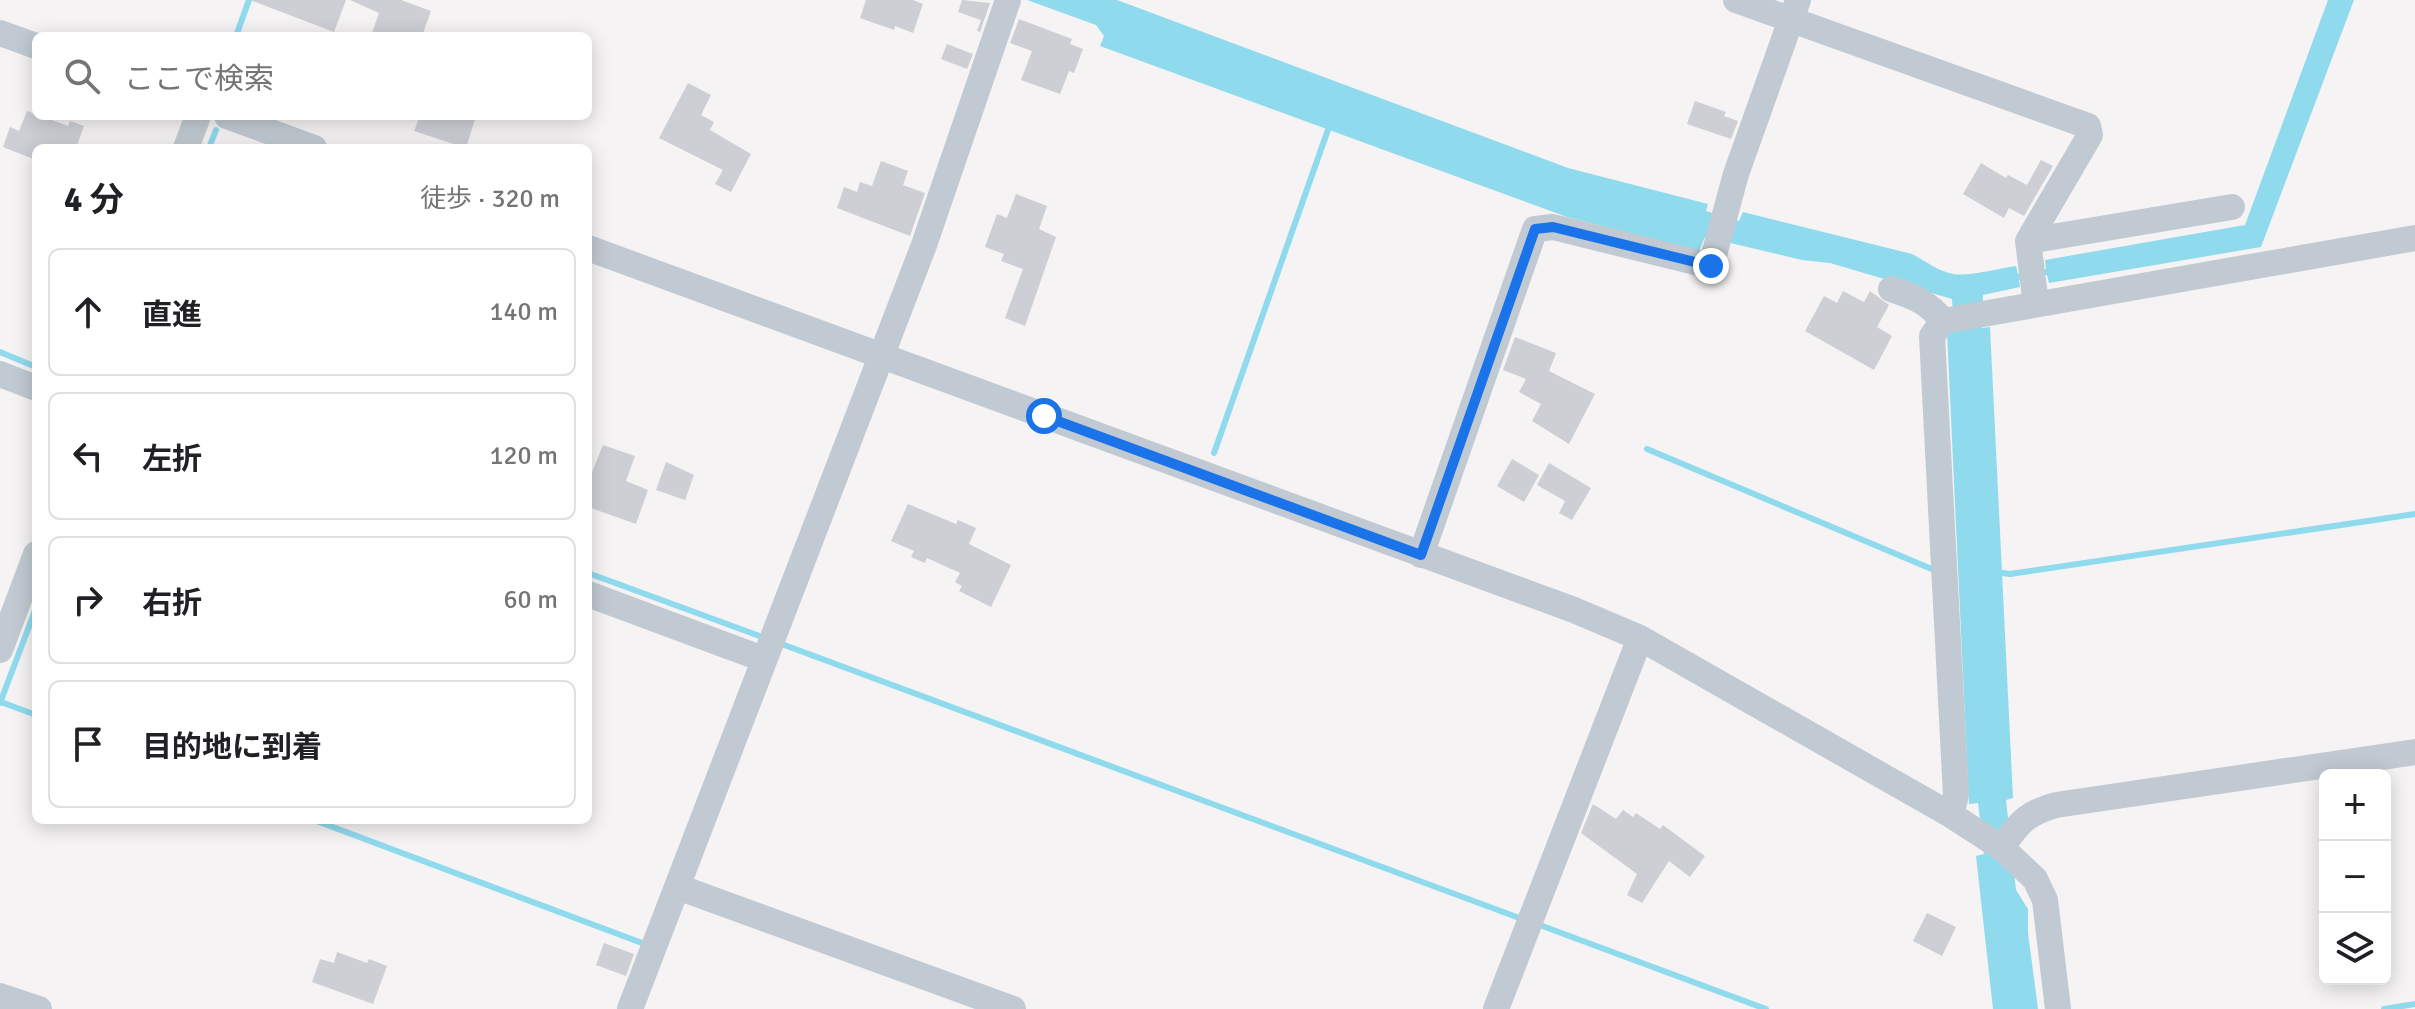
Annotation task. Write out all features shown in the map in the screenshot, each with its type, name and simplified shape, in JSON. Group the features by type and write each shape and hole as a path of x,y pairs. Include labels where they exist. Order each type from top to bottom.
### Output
{"street":[{"path":"630,1009 924,245 1008,0"},
{"path":"1736,0 1795,10 2088,126 2090,135 2032,273 1993,312 1946,320 1932,336 1956,795 1951,815"},
{"path":"1421,555 1535,229 1553,227 1711,266 1736,174 1795,10"},
{"path":"0,33 32,45"},
{"path":"188,144 196,120"},
{"path":"238,120 303,144"},
{"path":"2032,273 2232,207"},
{"path":"2032,273 2415,238"},
{"path":"592,249 1574,610 1640,638 1977,830 2010,856 2035,879 2045,900 2058,1009"},
{"path":"1891,289 1919,298 1946,320"},
{"path":"0,374 32,386"},
{"path":"0,650 32,565"},
{"path":"592,595 768,646"},
{"path":"1496,1009 1640,638"},
{"path":"2010,856 2017,825 2037,811 2056,805 2415,752"},
{"path":"678,887 1013,1009"},
{"path":"0,996 39,1009"}],"water":[{"path":"1027,0 1117,0 1568,168 1708,204 1706,211 1739,221 1743,212 1912,254 1942,271 1959,275 2016,266 2018,274 2046,269 2045,260 2245,225 2328,0 2354,0 2261,247 2049,283 2047,275 2019,280 2020,287 1983,295 1982,328 1990,327 2013,798 2006,800 2016,890 2028,909 2038,1009 1993,1009 1976,856 1984,854 1978,803 1969,804 1947,332 1954,332 1952,299 1830,263 1802,260 1705,237 1699,251 1567,217 1100,46 1104,36 1096,25"}],"building":[{"path":"250,0 346,0 334,32"},
{"path":"350,0 401,0 431,11 423,32 372,32 379,13"},
{"path":"866,0 913,0 923,4 913,33 860,18"},
{"path":"962,0 990,3 980,32 977,31 981,20 958,12"},
{"path":"1019,19 1072,39 1070,44 1083,49 1074,73 1069,71 1060,94 1021,80 1032,51 1010,43"},
{"path":"947,44 973,54 967,69 941,59"},
{"path":"688,83 711,95 701,115 714,122 710,130 751,154 731,192 715,184 723,170 659,138"},
{"path":"1695,101 1726,112 1724,116 1738,121 1731,139 1687,124"},
{"path":"27,111 32,113 32,120 52,120 68,126 70,121 84,126 77,144 32,144 32,158 3,147 10,127 19,131"},
{"path":"418,120 475,120 467,144 454,144 414,131"},
{"path":"2041,160 2053,166 2024,216 2009,208 2004,218 1963,194 1981,163 2006,178 2008,175 2027,185"},
{"path":"881,161 908,171 903,185 925,193 910,236 837,208 844,187 857,192 860,182 872,186"},
{"path":"1016,194 1047,206 1039,229 1056,237 1025,326 1005,318 1023,269 1001,261 1004,254 985,247 997,214 1007,218"},
{"path":"1843,291 1864,302 1870,291 1889,305 1877,327 1892,336 1874,370 1805,331 1824,296 1837,303"},
{"path":"1515,337 1556,353 1549,371 1595,394 1569,444 1532,421 1541,404 1519,392 1526,379 1503,370"},
{"path":"603,445 635,456 626,481 648,490 636,524 592,508 592,472"},
{"path":"1512,459 1539,475 1524,502 1497,486"},
{"path":"666,462 694,475 685,500 656,490"},
{"path":"1549,463 1591,488 1572,520 1559,513 1565,501 1537,485"},
{"path":"908,504 956,524 958,520 976,528 969,544 1011,565 991,607 959,591 962,586 955,582 960,573 927,558 925,563 911,557 914,551 891,541"},
{"path":"1593,804 1616,819 1623,810 1633,817 1636,813 1660,829 1663,825 1705,856 1690,877 1669,861 1642,903 1627,895 1637,874 1581,833"},
{"path":"1927,913 1956,927 1942,956 1913,941"},
{"path":"604,943 634,954 626,976 596,965"},
{"path":"337,952 367,963 369,959 387,966 373,1004 312,982 320,959 334,963"}],"waterway":[{"path":"237,32 249,0"},
{"path":"1214,453 1330,124"},
{"path":"211,144 216,130"},
{"path":"0,352 32,365"},
{"path":"1647,449 1934,570"},
{"path":"1996,572 2010,574 2415,514"},
{"path":"592,574 765,638"},
{"path":"0,703 32,619"},
{"path":"779,643 1522,919"},
{"path":"1,702 32,714"},
{"path":"325,824 642,943"},
{"path":"1537,924 1766,1009"},
{"path":"2384,1009 2415,1004"}],"route":[{"path":"1044,416 1421,555 1535,229 1553,227 1711,266"}]}
